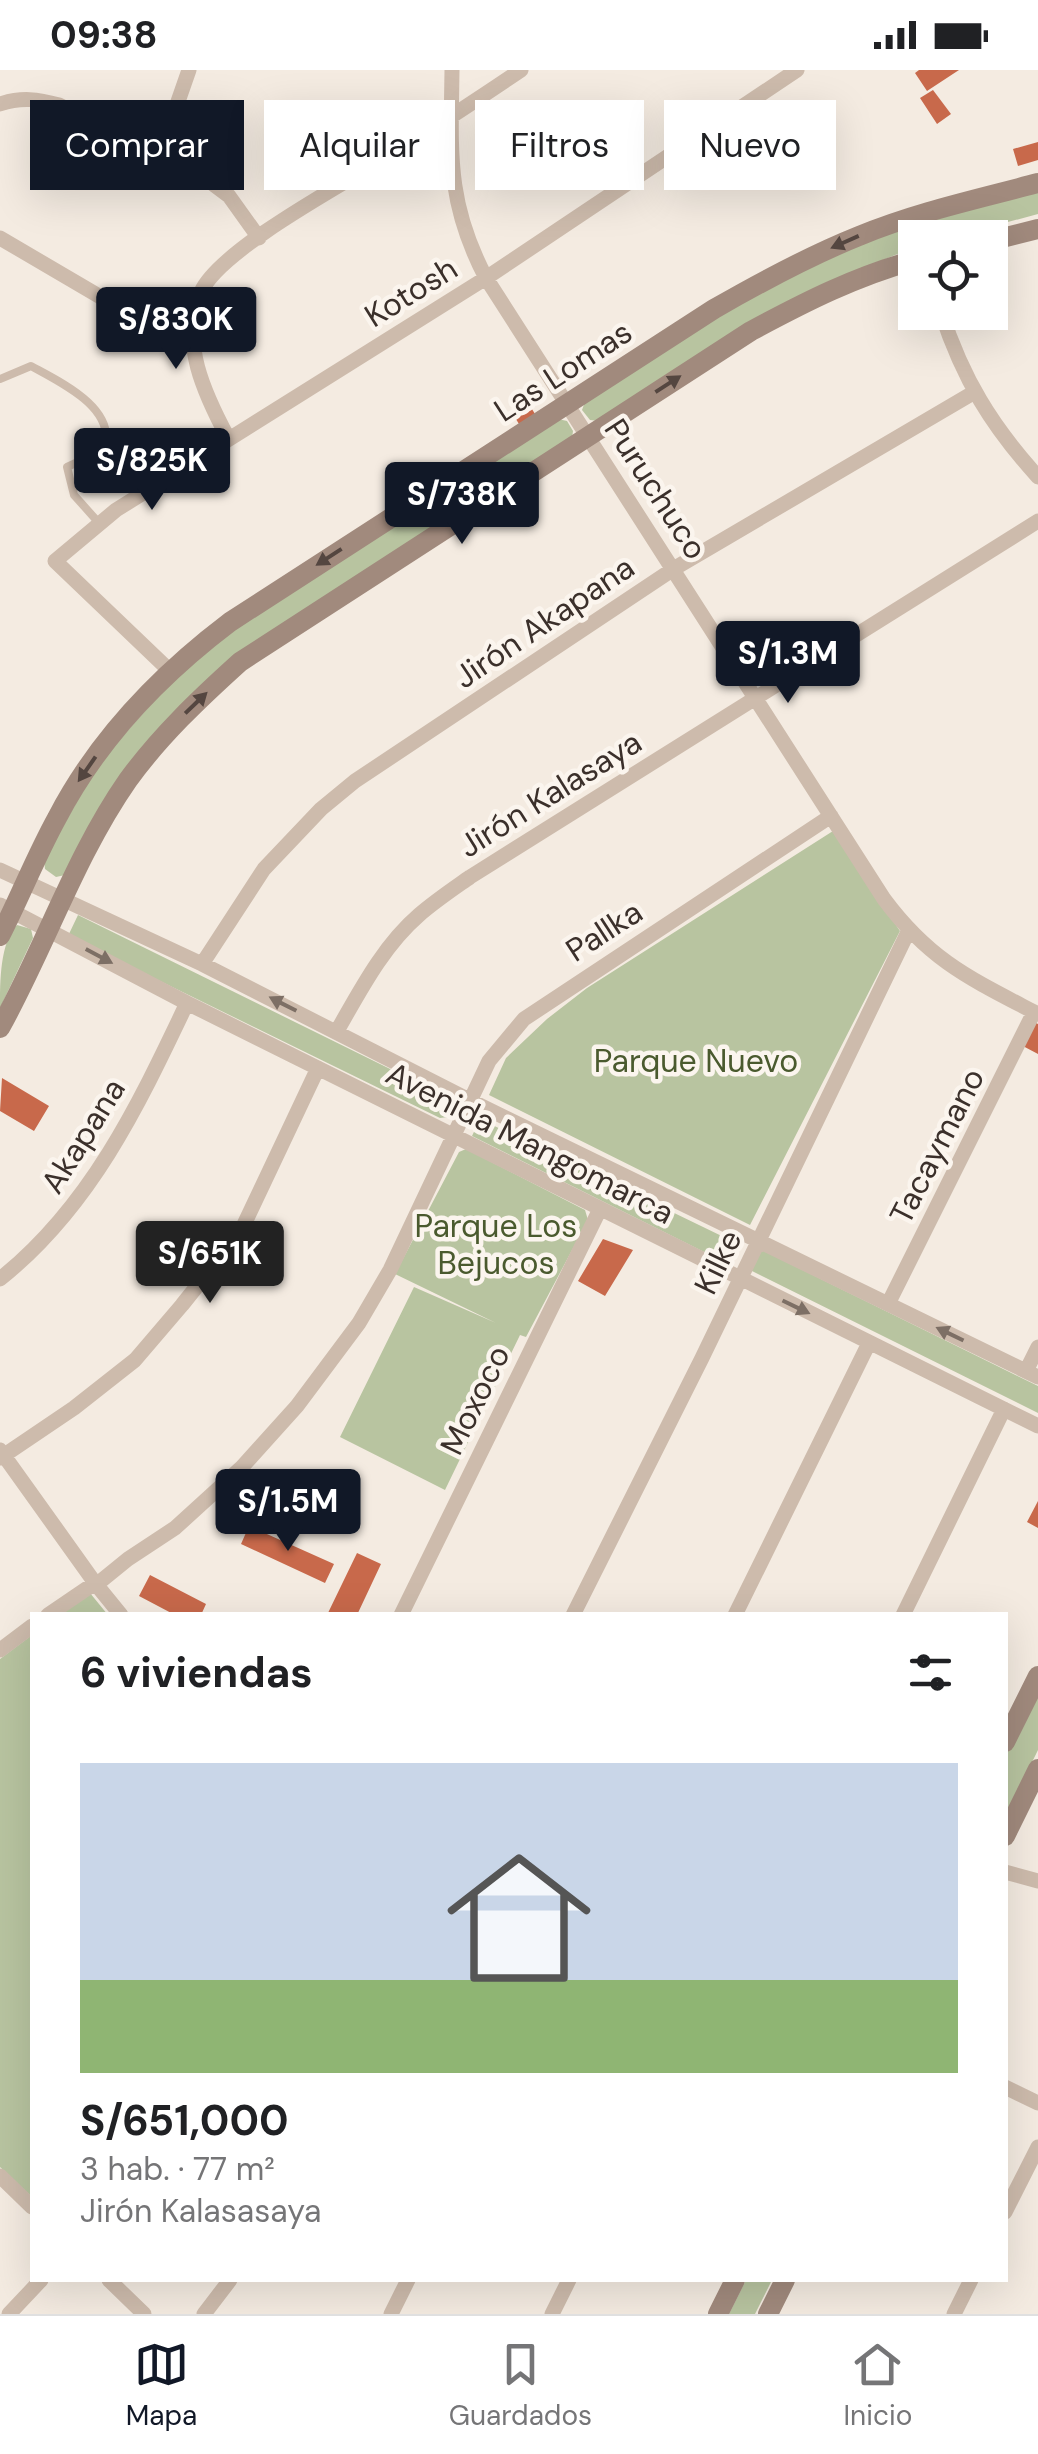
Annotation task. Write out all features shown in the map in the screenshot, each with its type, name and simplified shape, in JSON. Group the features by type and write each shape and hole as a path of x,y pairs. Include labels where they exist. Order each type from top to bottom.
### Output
{"street":[{"path":"178,100 188,70"},
{"name":"Puruchuco","path":"452,70 452,100"},
{"path":"455,115 520,70"},
{"name":"Kotosh","path":"170,671 55,561 99,523 486,278 797,70"},
{"path":"0,104 14,99 42,100"},
{"name":"Las Lomas","path":"935,220 1038,183"},
{"name":"Puruchuco","path":"455,189 467,242 486,278 908,932 958,973 1036,1013"},
{"path":"221,190 259,238"},
{"path":"228,438 206,397 194,344 200,294 209,278 259,238 336,190"},
{"path":"1008,236 1038,229"},
{"name":"Las Lomas","path":"0,936 6,909 26,880 80,778 137,705 170,671 230,622 714,309 859,236 898,230"},
{"path":"0,238 162,333 194,344"},
{"name":"Las Lomas","path":"0,1028 86,850 128,781 181,717 240,662 751,331 874,271 898,265"},
{"path":"948,330 973,393 998,431 1038,477"},
{"name":"Jirón Akapana","path":"202,964 264,869 343,790 674,568 973,393"},
{"name":"Jirón Kalasaya","path":"337,1031 374,968 417,917 470,876 1038,522"},
{"name":"Pallka","path":"96,1584 188,1516 242,1467 297,1406 359,1323 390,1270 489,1061 524,1019 830,816"},
{"name":"Avenida Mangomarca","path":"0,870 202,964 1032,1374"},
{"name":"Avenida Mangomarca","path":"6,909 1038,1426"},
{"name":"Kilke","path":"574,1612 908,932"},
{"name":"Akapana","path":"0,1279 63,1218 106,1161 137,1109 187,1003"},
{"name":"Tacaymano","path":"888,1304 1036,1013"},
{"path":"119,1612 1,1454 74,1408 135,1360 182,1305 241,1231 318,1068"},
{"name":"Moxoco","path":"403,1612 600,1209"},
{"path":"737,1612 868,1343"},
{"path":"1032,1374 1038,1347"},
{"path":"904,1612 1004,1409"},
{"path":"53,1612 96,1584"},
{"path":"0,1650 30,1628"},
{"path":"1008,1736 1038,1676"},
{"path":"1008,1830 1038,1769"},
{"path":"1012,1875 1038,1884"},
{"path":"1008,2088 1038,2103"},
{"path":"1008,2206 1038,2146"},
{"path":"0,2176 30,2206"},
{"path":"9,2314 39,2282"},
{"path":"110,2282 144,2314"},
{"path":"204,2314 228,2282"},
{"path":"390,2314 407,2282"},
{"path":"552,2314 568,2282"},
{"path":"718,2314 733,2282"},
{"path":"768,2314 784,2282"},
{"path":"954,2314 970,2282"}],"lane":[{"path":"0,379 31,366 100,413 108,437 104,450 67,467 74,495 99,523"}],"green space":[{"path":"1038,190 1038,214 1008,222 933,220"},
{"path":"898,231 898,254 817,287 599,421 590,420 582,410 586,399 812,264"},
{"path":"558,419 567,421 572,438 216,674 65,875 56,877 45,869 44,860 89,780 176,676 234,629"},
{"name":"Parque Nuevo","path":"833,831 900,931 750,1225 489,1095 506,1058 587,988"},
{"path":"78,915 451,1099 448,1117 440,1118 68,936"},
{"path":"17,925 31,929 33,938 0,1008 4,952"},
{"path":"480,1119 732,1241 722,1261 472,1136"},
{"name":"Parque Los Bejucos","path":"466,1149 585,1210 588,1220 526,1337 520,1335 445,1490 340,1437 414,1287 496,1323 395,1274 459,1152"},
{"path":"762,1250 1038,1386 1038,1413 750,1270"},
{"path":"90,1593 106,1612 64,1612"},
{"path":"30,1636 30,2195 0,2167 0,1659"},
{"path":"1038,1691 1038,1750 1008,1811 1008,1750"},
{"path":"745,2282 771,2282 755,2314 729,2314"}],"building":[{"path":"959,70 927,91 915,73"},
{"path":"933,90 951,114 937,124 920,98"},
{"path":"1038,142 1038,160 1018,166 1013,149"},
{"path":"527,401 535,414 519,424 511,411"},
{"path":"1034,1022 1038,1024 1038,1054 1021,1045"},
{"path":"2,1078 49,1106 34,1131 0,1111"},
{"path":"603,1239 633,1250 605,1296 578,1281"},
{"path":"1038,1501 1038,1528 1027,1522"},
{"path":"249,1526 334,1564 325,1583 241,1544"},
{"path":"357,1553 381,1564 358,1612 328,1612"},
{"path":"150,1575 206,1604 202,1612 169,1612 139,1596"}]}
